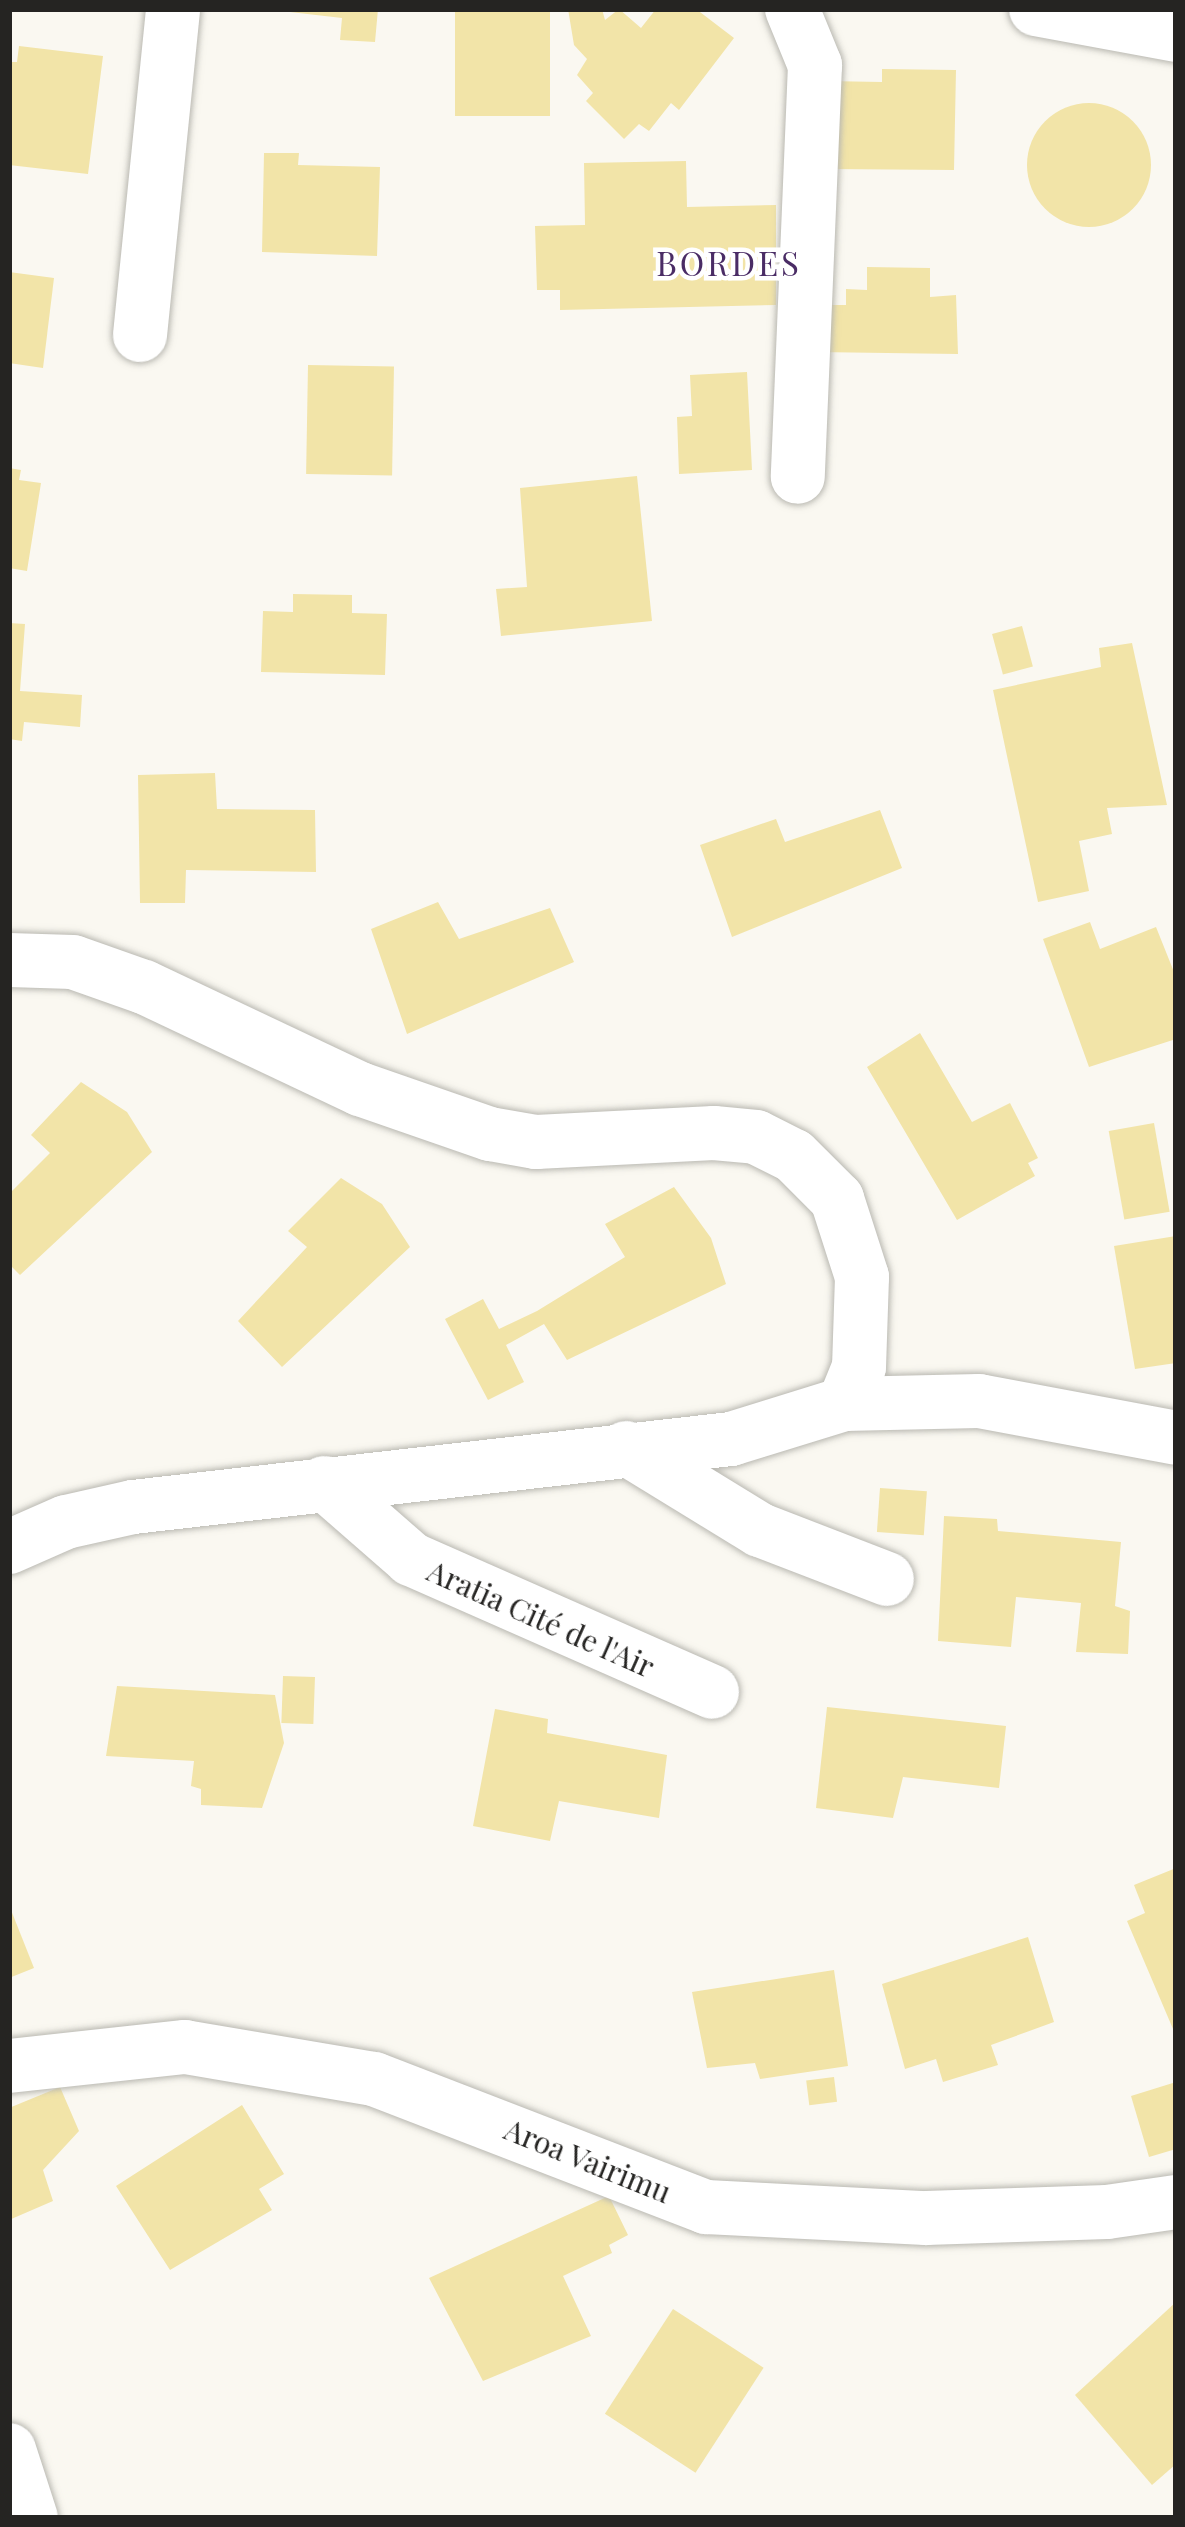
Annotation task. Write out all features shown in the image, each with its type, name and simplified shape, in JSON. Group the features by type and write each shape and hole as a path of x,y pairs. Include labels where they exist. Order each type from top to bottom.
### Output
{"street":[{"path":"140,335 173,9"},
{"path":"793,9 814,65 798,477"},
{"path":"1036,9 1176,35"},
{"path":"9,960 73,962 144,987 360,1089 490,1134 536,1142 715,1133 756,1137 794,1156 837,1199 862,1276 859,1366 844,1404"},
{"path":"9,1546 66,1522 133,1508 731,1438 844,1404 979,1402 1176,1438"},
{"path":"626,1448 760,1530 887,1579"},
{"name":"Aratia Cité de l'Air","path":"324,1484 410,1559 712,1692"},
{"name":"Aroa Vairimu","path":"9,2066 185,2048 374,2078 706,2207 926,2218 1107,2212 1176,2202"},
{"path":"9,2450 31,2518"}],"building":[{"path":"264,9 378,9 375,42 340,40 342,18"},
{"path":"455,9 550,9 550,116 455,116"},
{"path":"568,9 602,9 605,20 619,9 641,28 656,9 696,9 734,38 679,110 671,103 649,131 639,124 624,139 586,101 593,93 577,75 587,59 574,45"},
{"path":"19,46 103,56 88,174 9,165 9,62 17,62"},
{"path":"882,69 956,70 954,170 826,169 826,81 882,82"},
{"path":"1089,103 1113,108 1133,121 1146,141 1151,165 1146,189 1133,209 1113,222 1089,227 1065,222 1045,209 1032,189 1027,165 1032,141 1045,121 1065,108"},
{"path":"264,153 299,153 298,165 380,167 377,256 262,252"},
{"path":"686,161 687,207 776,205 776,305 560,310 560,290 537,290 535,226 585,225 584,163"},
{"path":"867,267 930,268 930,297 956,295 958,354 816,352 816,305 846,305 846,289 867,290"},
{"path":"9,272 54,278 43,368 9,363"},
{"path":"308,365 394,367 392,475 306,474"},
{"path":"747,372 752,470 679,474 677,417 692,416 690,375"},
{"path":"9,468 21,470 19,480 41,483 27,571 9,568"},
{"path":"637,476 652,621 501,636 496,589 527,587 520,488"},
{"path":"293,594 352,595 352,613 387,614 385,675 261,672 263,611 293,612"},
{"path":"9,623 25,624 20,691 82,695 80,727 24,722 22,741 9,739"},
{"path":"1022,626 1033,667 1003,675 992,634"},
{"path":"1132,643 1167,805 1107,808 1112,834 1079,841 1089,891 1038,902 993,690 1101,667 1099,648"},
{"path":"215,773 217,809 315,810 316,872 186,870 185,903 140,903 138,775"},
{"path":"880,810 902,868 732,937 700,845 776,819 785,842"},
{"path":"438,902 459,939 550,908 574,962 407,1034 371,929"},
{"path":"1090,922 1100,949 1156,927 1176,977 1176,1039 1089,1067 1043,939"},
{"path":"920,1033 972,1122 1010,1103 1038,1158 1028,1163 1035,1176 957,1220 867,1067"},
{"path":"81,1082 127,1112 152,1152 20,1275 9,1264 9,1194 50,1153 31,1135"},
{"path":"1154,1123 1170,1212 1124,1220 1109,1131"},
{"path":"341,1178 382,1204 410,1247 282,1367 238,1321 307,1247 288,1231"},
{"path":"674,1187 711,1238 726,1284 567,1360 544,1324 506,1345 524,1382 488,1400 445,1319 483,1299 499,1329 537,1311 625,1257 605,1224"},
{"path":"1176,1236 1176,1363 1135,1369 1114,1246"},
{"path":"880,1488 927,1491 924,1535 877,1532"},
{"path":"944,1516 997,1519 998,1531 1121,1542 1115,1606 1130,1611 1128,1654 1076,1652 1081,1603 1016,1597 1011,1647 938,1641"},
{"path":"283,1676 315,1677 313,1724 281,1723"},
{"path":"117,1686 275,1695 284,1743 262,1808 201,1805 201,1789 191,1786 194,1761 106,1756"},
{"path":"827,1707 1006,1726 999,1788 903,1777 893,1818 816,1808"},
{"path":"495,1709 548,1719 547,1733 667,1755 659,1818 559,1801 550,1841 473,1826"},
{"path":"1176,1868 1176,2036 1127,1921 1145,1913 1134,1885"},
{"path":"9,1905 34,1968 9,1978"},
{"path":"1028,1937 1054,2022 991,2045 998,2065 943,2082 936,2059 905,2069 882,1984"},
{"path":"834,1970 848,2066 760,2079 755,2063 707,2068 692,1992"},
{"path":"834,2077 837,2102 809,2105 806,2080"},
{"path":"1176,2082 1176,2149 1149,2157 1131,2096"},
{"path":"60,2087 79,2131 43,2170 53,2201 9,2220 9,2108"},
{"path":"242,2105 284,2174 259,2189 272,2210 170,2270 116,2186"},
{"path":"609,2196 628,2235 609,2245 612,2253 563,2276 591,2336 483,2381 429,2278"},
{"path":"1176,2302 1176,2464 1152,2485 1075,2395"},
{"path":"673,2309 764,2368 695,2473 605,2414"}],"district":[{"name":"BORDES","path":"729,263"}]}
